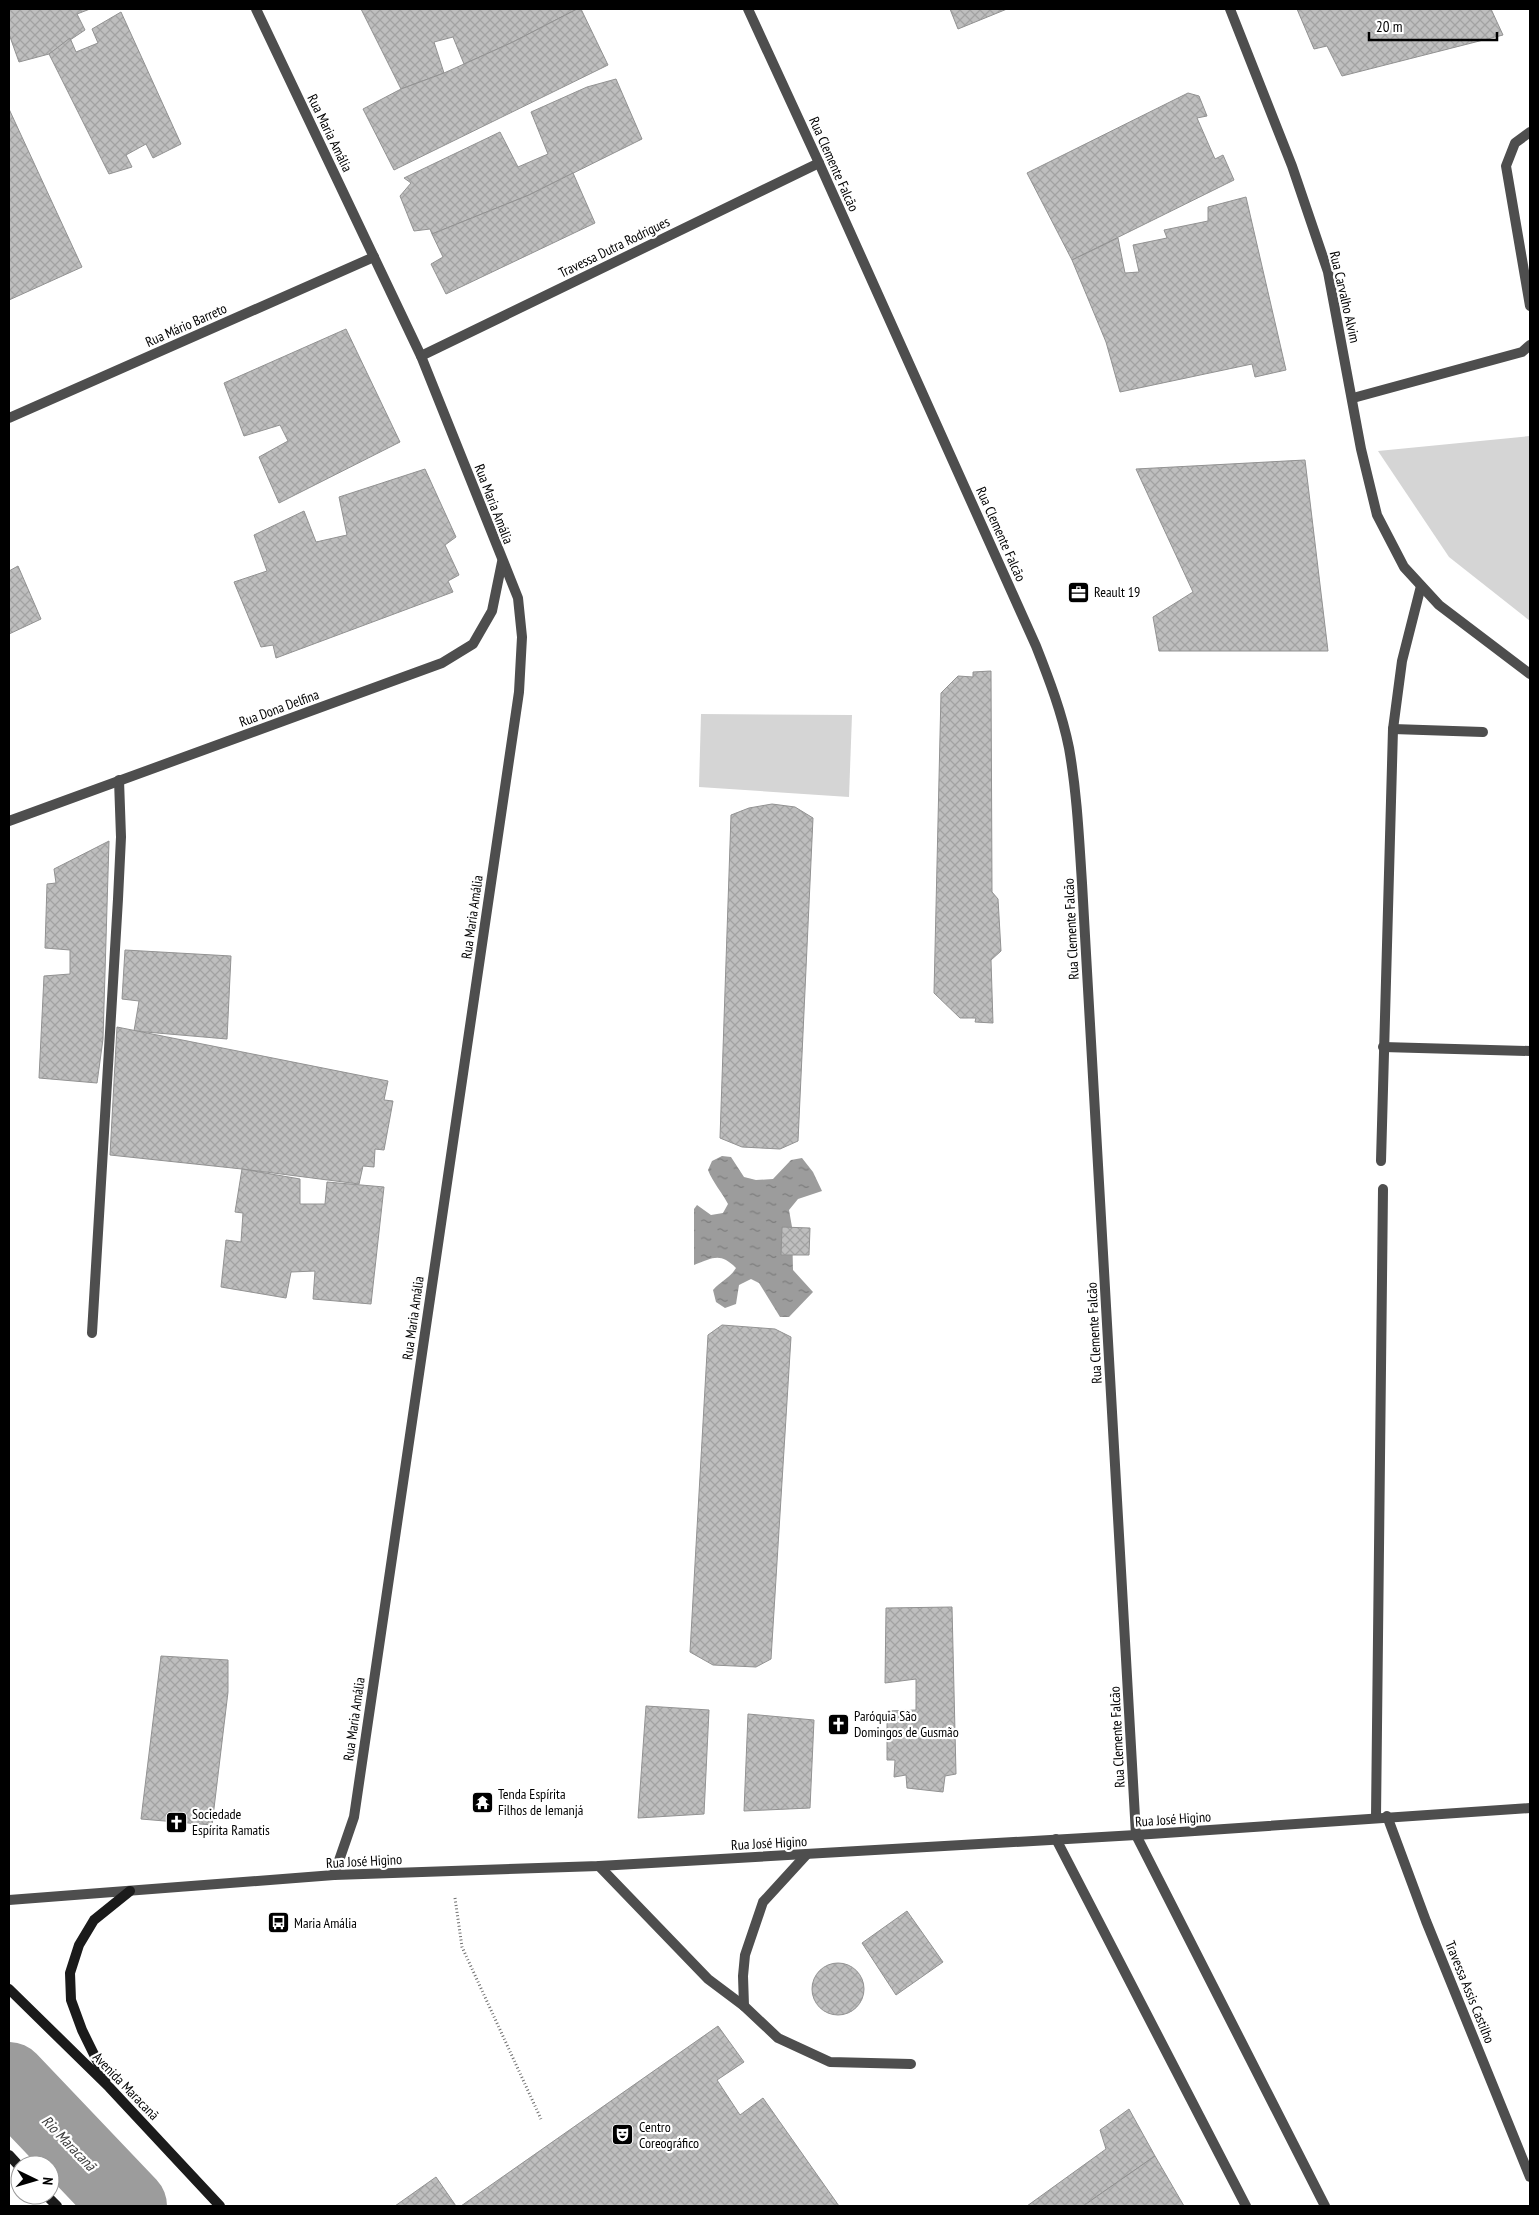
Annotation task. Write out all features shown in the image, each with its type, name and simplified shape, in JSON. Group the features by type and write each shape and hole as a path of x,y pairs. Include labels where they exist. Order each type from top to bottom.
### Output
{"main road":[{"path":"110,2087 82,2030 71,2000 70,1973 79,1945 94,1920 130,1891"},
{"name":"Avenida Maracanã","path":"9,1989 110,2087 220,2206"}],"street":[{"name":"Rua Maria Amália","path":"256,9 421,356 518,598 522,637 519,692 354,1817 334,1875"},
{"name":"Rua Clemente Falcão","path":"748,9 819,163 1053,687 1069,748 1075,794 1083,893 1136,1835 1325,2206"},
{"name":"Rua Carvalho Alvim","path":"1230,9 1292,166 1328,272 1361,449 1377,515 1404,567 1439,605 1530,674"},
{"path":"1530,132 1515,144 1506,166 1530,306"},
{"name":"Travessa Dutra Rodrigues","path":"421,356 819,163"},
{"name":"Rua Mário Barreto","path":"9,418 374,257"},
{"path":"1352,398 1522,352 1530,345"},
{"name":"Rua Dona Delfina","path":"9,821 442,663 473,644 478,636 492,611 502,562"},
{"path":"1381,1161 1393,730 1402,661 1421,586"},
{"path":"1393,730 1483,732"},
{"path":"92,1333 118,899 121,837 119,780"},
{"path":"1383,1047 1530,1051"},
{"path":"1376,1818 1383,1188"},
{"name":"Rua José Higino","path":"9,1900 334,1875 599,1866 1136,1835 1387,1816 1530,1808"},
{"name":"Travessa Assis Castilho","path":"1387,1816 1426,1921 1530,2177"},
{"path":"1056,1839 1246,2206"},
{"path":"744,2006 743,1976 745,1955 763,1902 807,1854"},
{"path":"599,1866 708,1979 744,2006 778,2038 830,2062 911,2064"}],"path":[{"path":"450,1870 462,1947 541,2119"}],"shaded area":[{"path":"1530,436 1530,621 1449,557 1378,451"},
{"path":"701,714 852,715 849,797 699,787"}],"water":[{"path":"722,1156 731,1157 744,1177 756,1180 773,1179 791,1160 802,1158 813,1172 822,1191 798,1199 789,1210 792,1227 793,1270 813,1292 789,1317 780,1317 759,1283 751,1279 739,1285 736,1304 725,1308 716,1302 713,1290 736,1268 721,1258 711,1259 694,1265 694,1209 697,1205 711,1215 723,1213 728,1204 708,1170 712,1161"}],"building":[{"path":"9,9 90,9 77,14 85,30 49,54 19,62 9,34"},
{"path":"361,9 577,9 513,42 464,64 453,37 434,42 444,73 401,89"},
{"path":"577,9 581,9 608,65 394,170 363,109 401,89 444,73 513,42"},
{"path":"950,9 1007,9 958,29"},
{"path":"1297,9 1491,9 1503,35 1342,76 1327,46 1314,49"},
{"path":"121,12 181,144 153,158 146,144 126,155 132,167 109,174 49,54 70,38 76,52 98,43 92,29"},
{"path":"616,79 642,139 529,195 432,234 430,229 414,231 400,196 411,183 404,178 500,132 518,167 548,154 531,112 587,87"},
{"path":"1188,93 1199,96 1207,116 1197,118 1215,159 1223,155 1234,180 1072,260 1027,173"},
{"path":"9,109 82,267 9,300"},
{"path":"573,173 595,223 446,294 431,264 443,257 432,234 529,195"},
{"path":"1246,197 1286,370 1255,377 1252,364 1120,392 1106,342 1072,260 1118,238 1125,273 1139,272 1133,245 1167,238 1164,230 1208,221 1208,207"},
{"path":"346,329 400,442 279,503 259,457 288,441 280,425 244,436 224,383"},
{"path":"1305,460 1328,651 1159,651 1153,617 1193,592 1136,469"},
{"path":"425,469 456,537 445,545 459,575 448,581 453,592 276,658 273,645 261,647 234,582 267,571 254,535 304,511 316,542 347,535 339,497"},
{"path":"18,566 41,619 9,634 9,571"},
{"path":"991,671 992,892 998,899 1001,951 991,960 993,1023 975,1022 976,1018 960,1018 934,993 941,693 958,676 973,677 973,672"},
{"path":"772,804 795,807 813,818 798,1141 780,1149 742,1147 720,1138 731,815 749,808"},
{"path":"109,841 103,1039 97,1083 39,1078 44,976 70,974 70,950 45,948 47,884 56,883 54,869"},
{"path":"125,950 231,956 227,1039 134,1031 139,1001 122,999"},
{"path":"117,1027 388,1081 384,1100 393,1101 384,1150 375,1149 374,1167 363,1166 359,1184 110,1155"},
{"path":"242,1169 300,1179 300,1204 325,1204 327,1182 384,1187 371,1304 313,1299 315,1271 291,1272 286,1298 221,1287 226,1240 241,1242 243,1213 235,1212"},
{"path":"782,1227 810,1228 809,1255 781,1255"},
{"path":"722,1325 775,1329 791,1337 771,1659 756,1667 713,1665 690,1652 708,1335"},
{"path":"952,1607 956,1774 945,1776 943,1792 907,1788 906,1775 894,1777 895,1760 887,1760 887,1711 916,1710 916,1679 885,1683 886,1608"},
{"path":"161,1656 228,1660 228,1692 212,1825 141,1819"},
{"path":"646,1706 709,1710 704,1814 638,1818"},
{"path":"748,1714 814,1720 810,1808 744,1811"},
{"path":"907,1911 943,1962 896,1995 862,1943"},
{"path":"838,1963 848,1965 856,1971 862,1979 864,1989 862,1999 856,2007 848,2013 838,2015 828,2013 820,2007 814,1999 812,1989 814,1979 820,1971 828,1965"},
{"path":"718,2026 744,2062 717,2080 740,2115 763,2098 839,2206 461,2206"},
{"path":"1129,2109 1155,2156 1083,2206 1027,2206 1106,2149 1100,2130"},
{"path":"1155,2156 1184,2206 1083,2206"},
{"path":"436,2177 456,2206 395,2206"}],"waterway":[{"name":"Rio Maracanã","path":"9,2080 129,2206"}],"place":[{"name":"Reault 19","path":"1078,592"},
{"name":"Paróquia São Domingos de Gusmão","path":"838,1724"},
{"name":"Tenda Espírita Filhos de Iemanjá","path":"482,1802"},
{"name":"Sociedade Espírita Ramatis","path":"176,1822"},
{"name":"Maria Amália","path":"278,1923"},
{"name":"Centro Coreográfico","path":"623,2135"}]}
